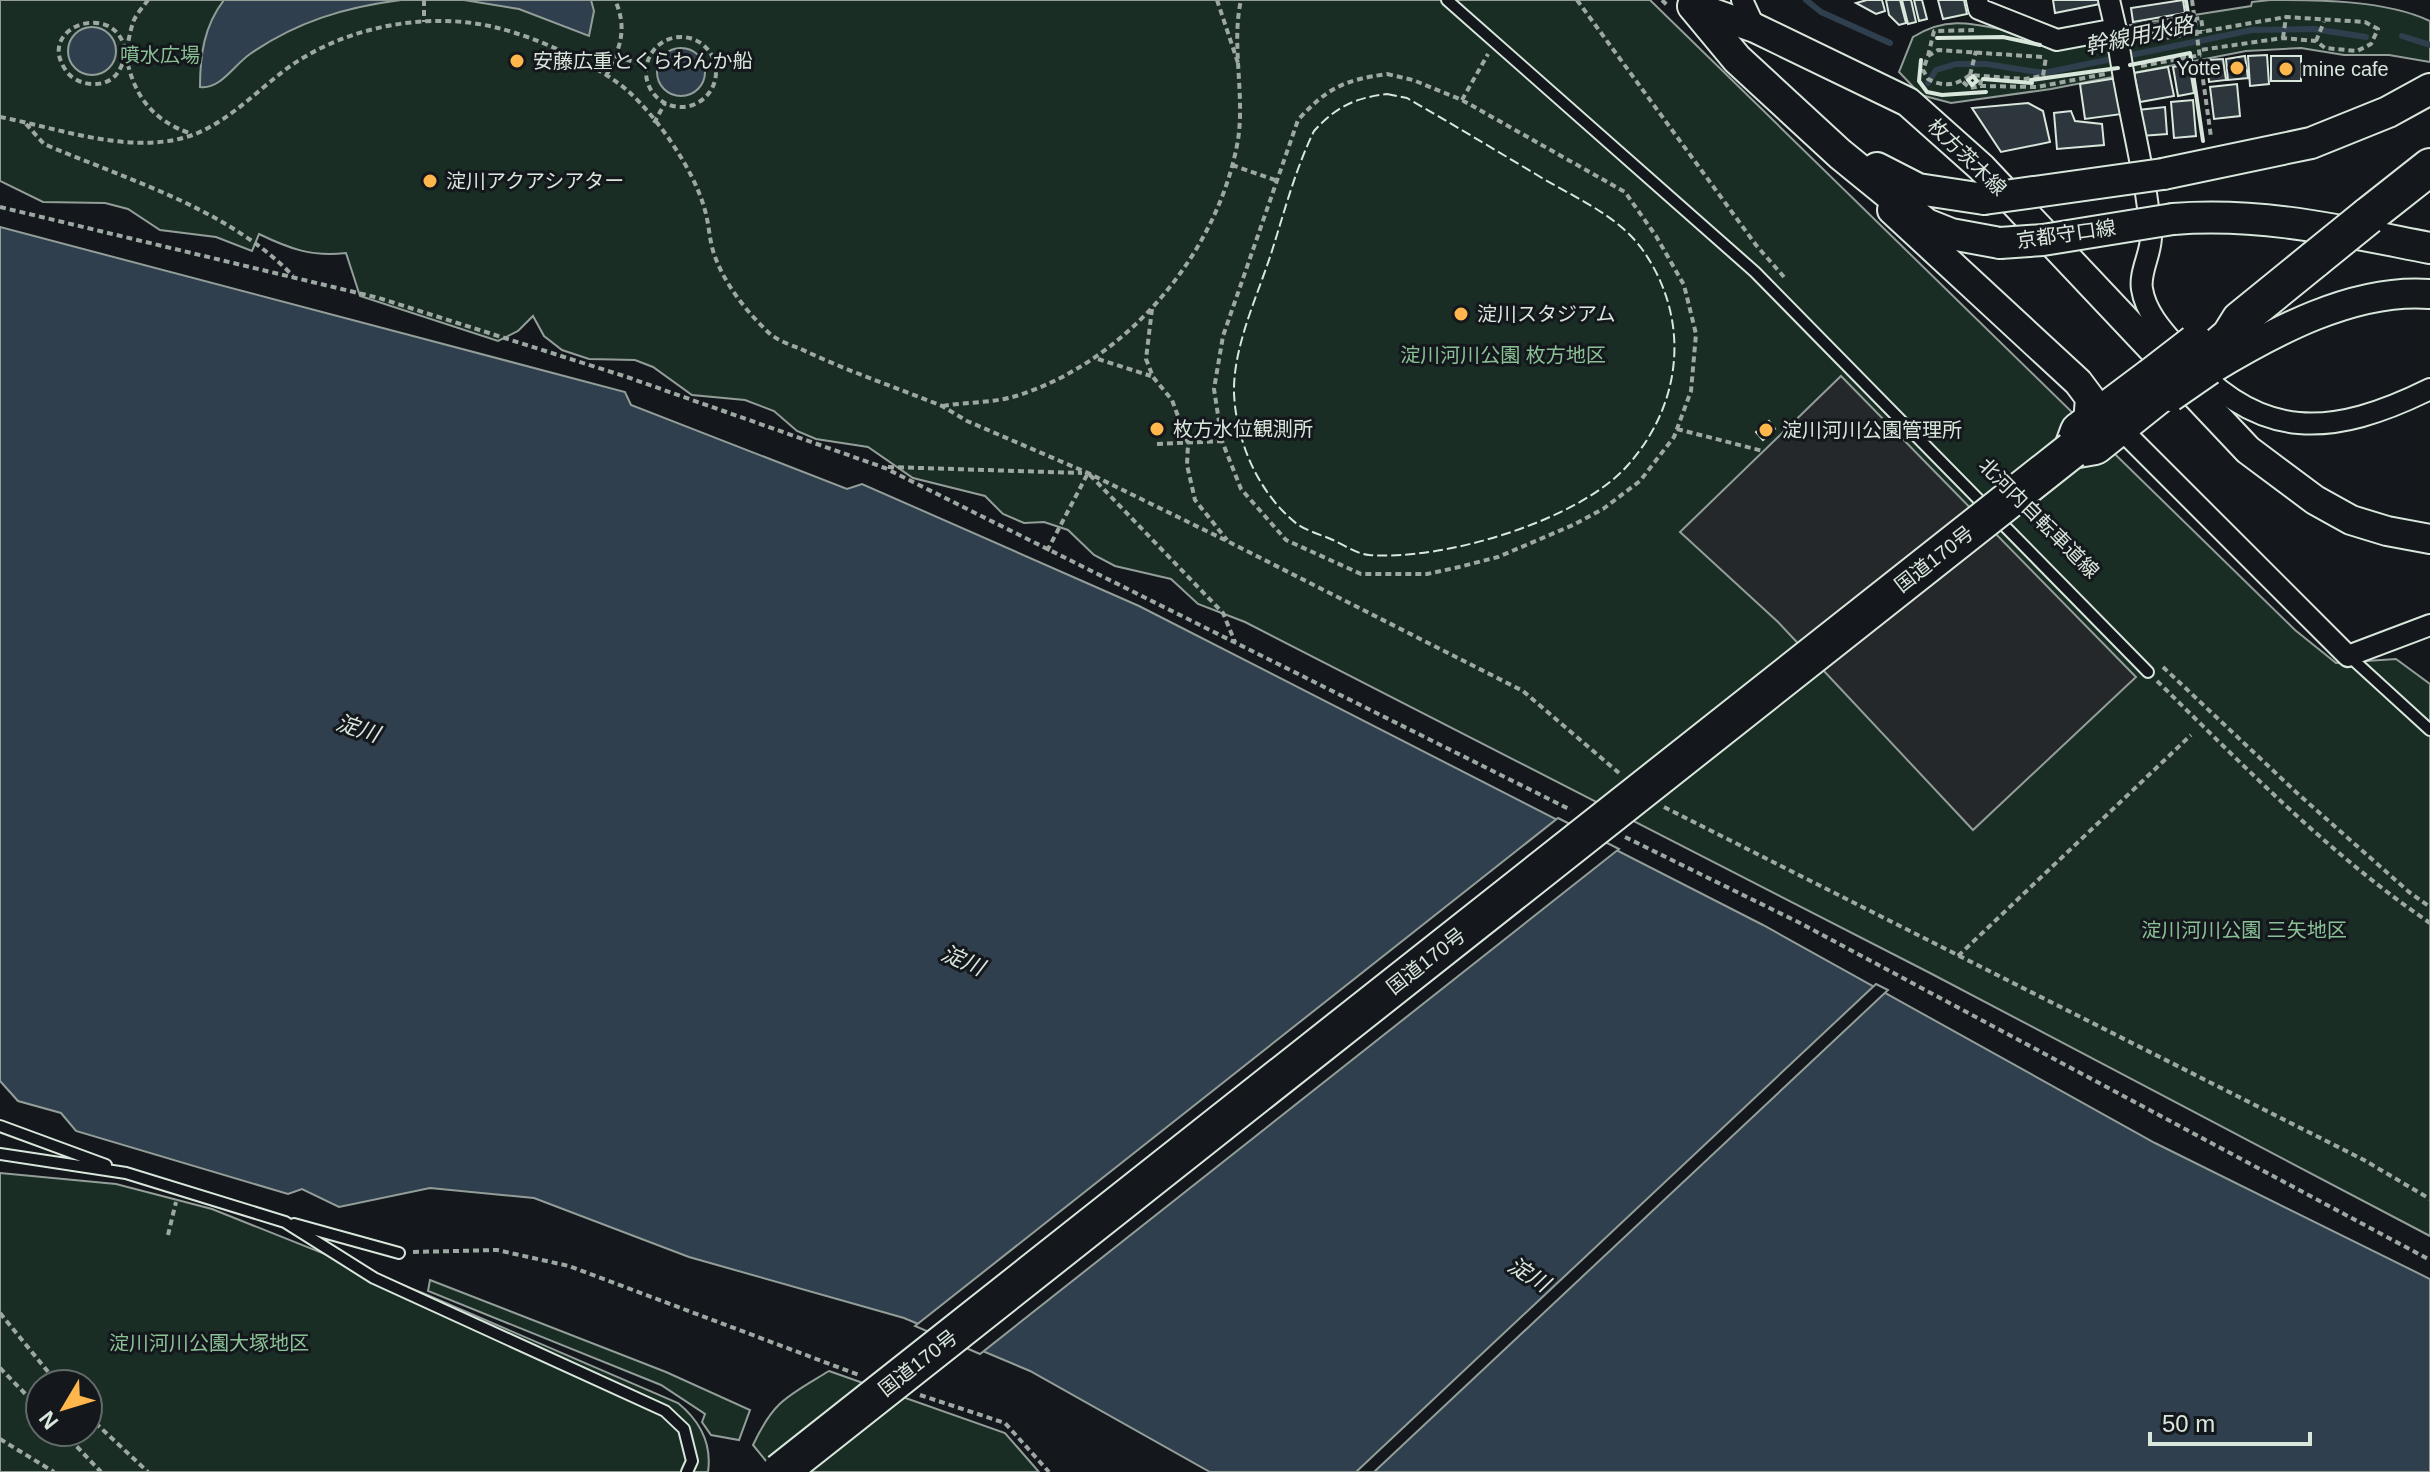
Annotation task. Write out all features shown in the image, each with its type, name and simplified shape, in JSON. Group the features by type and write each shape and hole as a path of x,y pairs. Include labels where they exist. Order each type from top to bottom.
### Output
{"highway":[{"name":"国道170号","path":"780,1472 2091,436 2161,390 2203,356 2217,325 2240,320 2430,167"}],"main road":[{"name":"枚方茨木線","path":"1690,3 1755,28 1908,102 1982,168 2248,450 2274,471 2351,520 2430,539"},
{"name":"京都守口線","path":"1690,3 1737,59 1840,154 1926,224 1951,234 2000,243 2043,240 2173,219 2227,215 2286,220 2430,248"},
{"path":"1690,3 1876,167 1918,189 1984,199 2163,174 2311,143 2388,112 2430,89"},
{"path":"1840,154 1903,222 2078,382 2090,398 2091,436"},
{"path":"2203,356 2376,299 2430,294"}],"street":[{"path":"1742,0 1755,28"},
{"path":"1977,0 1979,9 2057,40 2116,30"},
{"path":"2109,0 2126,72 2151,238 2141,287 2155,321 2192,365 2235,403 2286,422 2335,425 2430,389"},
{"path":"2091,436 2348,656 2430,625"}],"lane":[{"path":"1447,0 1755,272 2148,672"},
{"path":"2348,656 2430,730"},
{"path":"0,1126 126,1173 399,1253"},
{"path":"0,1154 126,1173"},
{"path":"285,1222 374,1278 665,1411 684,1429 692,1461 687,1472"}],"path":[{"path":"148,0 134,19 126,54 115,76 96,84 84,83 64,69 59,44 71,25 91,17 102,19 118,30 126,54 138,96 148,110 170,127 192,134"},
{"path":"424,0 424,22"},
{"path":"606,76 623,38 621,14 615,0"},
{"path":"1217,0 1241,73"},
{"path":"942,406 1013,397 1079,371 1152,309 1175,282 1212,217 1238,139 1241,73 1236,22 1241,0"},
{"path":"1577,0 1756,245 1785,277"},
{"path":"2192,0 2211,137"},
{"path":"1963,82 1970,88 2037,87 2126,72 2201,52 2283,38 2316,41 2325,48 2357,51 2371,44 2378,29 2365,22 2324,22 2286,17 2196,33"},
{"path":"2283,38 2286,17"},
{"path":"2116,30 2201,18 2203,31"},
{"path":"0,117 107,139 145,143 192,134 228,114 308,53 382,27 424,22 498,28 606,76 629,92 687,167 704,206 714,255 733,295 772,335 942,406 967,421 1088,473 1523,691 1626,778"},
{"path":"2316,41 2324,22"},
{"path":"1928,56 1938,50 1976,51 1970,75 1963,82 1946,85 1930,80 1923,70 1934,31 2005,32 2019,25"},
{"path":"679,36 699,41 715,60 716,77 705,98 684,107 665,103 651,91 646,65 658,44 679,36"},
{"path":"1462,100 1495,42"},
{"path":"616,57 646,65"},
{"path":"1970,75 2025,79 2043,76 2046,57"},
{"path":"1387,74 1413,80 1462,100 1625,192 1656,236 1684,285 1696,334 1691,391 1677,429 1640,481 1603,509 1498,557 1427,574 1361,574 1286,540 1241,489 1222,441 1214,389 1223,336 1275,180 1298,120 1321,95 1353,78 1387,74"},
{"path":"1980,86 1982,76"},
{"path":"654,123 665,103"},
{"path":"25,122 44,144 205,214 271,253 295,278"},
{"path":"1231,164 1275,180"},
{"path":"0,207 379,298 598,368 885,468 1574,812"},
{"path":"1152,309 1146,359 1153,377 1172,400 1188,443 1187,465 1195,500 1229,542"},
{"path":"1097,358 1153,377"},
{"path":"1677,429 1763,451"},
{"path":"1157,444 1222,441"},
{"path":"885,468 898,465 1088,473 1223,613 1236,644"},
{"path":"1047,551 1088,473"},
{"path":"2158,662 2297,793 2430,907"},
{"path":"2148,672 2285,806 2430,923"},
{"path":"1958,956 2191,735"},
{"path":"1657,801 2364,1160 2430,1199"},
{"path":"1617,833 1800,923 2430,1260"},
{"path":"168,1235 180,1187"},
{"path":"399,1253 497,1250 569,1266 658,1303 866,1378"},
{"path":"0,1313 45,1368"},
{"path":"0,1368 24,1393"},
{"path":"906,1391 1005,1423 1049,1472"},
{"path":"104,1431 148,1472"},
{"path":"0,1439 54,1472"},
{"path":"78,1448 101,1472"}],"green space":[{"name":"淀川河川公園 枚方地区","path":"0,0 1650,0 2295,630 2336,663 2396,659 2430,684 2430,1236 1930,973 1245,622 1198,604 1171,579 1115,566 1094,555 1068,530 1044,522 1024,523 1003,514 985,496 913,478 868,447 816,439 797,431 774,411 745,400 692,395 653,367 635,360 589,359 562,350 544,336 533,316 518,331 498,341 360,296 346,253 301,251 259,234 252,251 216,237 160,230 128,209 105,203 43,202 0,181"},
{"path":"2270,0 2373,5 2412,14 2430,21 2430,62 2389,55 2344,55 2301,48 2246,51 2051,89 1951,103 1921,95 1899,72 1913,37 1943,25 1972,24 2044,36 2094,36 2131,32 2130,25 2251,6 2252,2"},
{"name":"淀川河川公園大塚地区","path":"0,1173 116,1184 212,1209 425,1294 678,1403 693,1417 703,1434 708,1452 708,1472 0,1472"},
{"path":"430,1280 666,1372 750,1410 739,1440 711,1435 702,1422 705,1414 661,1385 428,1291"},
{"path":"829,1371 1005,1433 1039,1472 775,1472 753,1445 761,1430 784,1400"}],"shaded area":[{"path":"1841,376 2136,677 1973,830 1778,622 1680,532"}],"water":[{"name":"噴水広場","path":"224,0 401,0 360,7 303,25 250,54 214,85 200,87 204,41"},
{"path":"464,0 591,0 594,11 589,36 519,9"},
{"name":"噴水広場","path":"92,27 109,34 116,51 109,68 92,75 75,68 68,51 75,34"},
{"path":"681,48 698,55 705,72 698,89 681,96 664,89 657,72 664,55"},
{"name":"淀川","path":"0,227 625,392 631,405 847,489 862,484 1139,606 1763,925 2155,1143 2430,1279 2430,1472 1210,1472 1030,1371 904,1318 689,1257 534,1198 430,1188 339,1207 302,1189 288,1194 76,1131 61,1113 18,1101 0,1081"}],"pier":[{"path":"1558,818 1619,849 980,1354 915,1326"},
{"path":"1876,984 1888,990 1374,1472 1356,1472"}],"building":[{"path":"1882,0 1885,11 1876,14 1856,3"},
{"path":"1886,0 1900,0 1906,23 1899,25 1889,15"},
{"path":"1902,0 1911,0 1916,22 1908,24"},
{"path":"1914,0 1922,0 1927,19 1919,21"},
{"path":"1938,0 1964,0 1967,14 1943,19"},
{"path":"2053,0 2104,0 2105,3 2055,13"},
{"path":"2183,0 2185,13 2133,22 2131,8"},
{"path":"2267,55 2269,84 2250,86 2248,56"},
{"name":"Yotte","path":"2245,56 2248,78 2228,80 2226,59"},
{"name":"mine cafe","path":"2271,56 2301,56 2301,81 2271,81"},
{"path":"2223,59 2226,80 2209,82 2207,60"},
{"path":"2189,64 2194,93 2178,96 2173,67"},
{"path":"2168,67 2174,96 2140,102 2134,73"},
{"path":"2117,78 2122,114 2085,119 2080,84"},
{"path":"2237,84 2240,116 2214,119 2210,87"},
{"path":"2193,100 2196,136 2174,138 2171,102"},
{"path":"2028,103 2043,111 2050,142 2001,152 1972,108"},
{"path":"2165,107 2167,134 2141,136 2138,110"},
{"path":"2071,111 2075,121 2102,124 2104,145 2057,149 2054,113"},
{"name":"淀川河川公園管理所","path":"1769,421 1775,429 1763,440 1756,432"}],"waterway":[{"name":"幹線用水路","path":"1806,0 1821,12 1890,43"},
{"name":"幹線用水路","path":"1928,83 1936,70 1956,64 1986,64 2044,73 2252,30 2314,29 2366,37"},
{"name":"幹線用水路","path":"2402,36 2430,45"}],"fence":[{"path":"1387,94 1407,98 1596,209 1632,237 1658,276 1668,303 1674,331 1674,360 1670,388 1646,441 1628,465 1606,485 1577,504 1544,520 1470,544 1399,555 1369,555 1297,524 1271,497 1260,482 1245,447 1234,393 1237,358 1247,322 1295,176 1314,131 1346,105 1387,94"}],"wall":[{"path":"2126,37 2190,26 2186,1"},
{"path":"1937,38 2003,37 2040,45"},
{"path":"2130,65 2190,53 2203,141"},
{"path":"1921,60 1919,81 1927,92 1942,95 1986,92"},
{"path":"1983,79 2032,83 2031,80 2118,68"},
{"path":"1973,76 1977,81 1972,85 1968,80 1973,76"}],"place":[{"name":"安藤広重とくらわんか船","path":"517,61"},
{"name":"Yotte","path":"2237,68"},
{"name":"mine cafe","path":"2286,69"},
{"name":"淀川アクアシアター","path":"430,181"},
{"name":"淀川スタジアム","path":"1461,314"},
{"name":"枚方水位観測所","path":"1157,429"},
{"name":"淀川河川公園管理所","path":"1766,430"}],"park label":[{"name":"淀川河川公園 三矢地区","path":"2244,930"}]}
